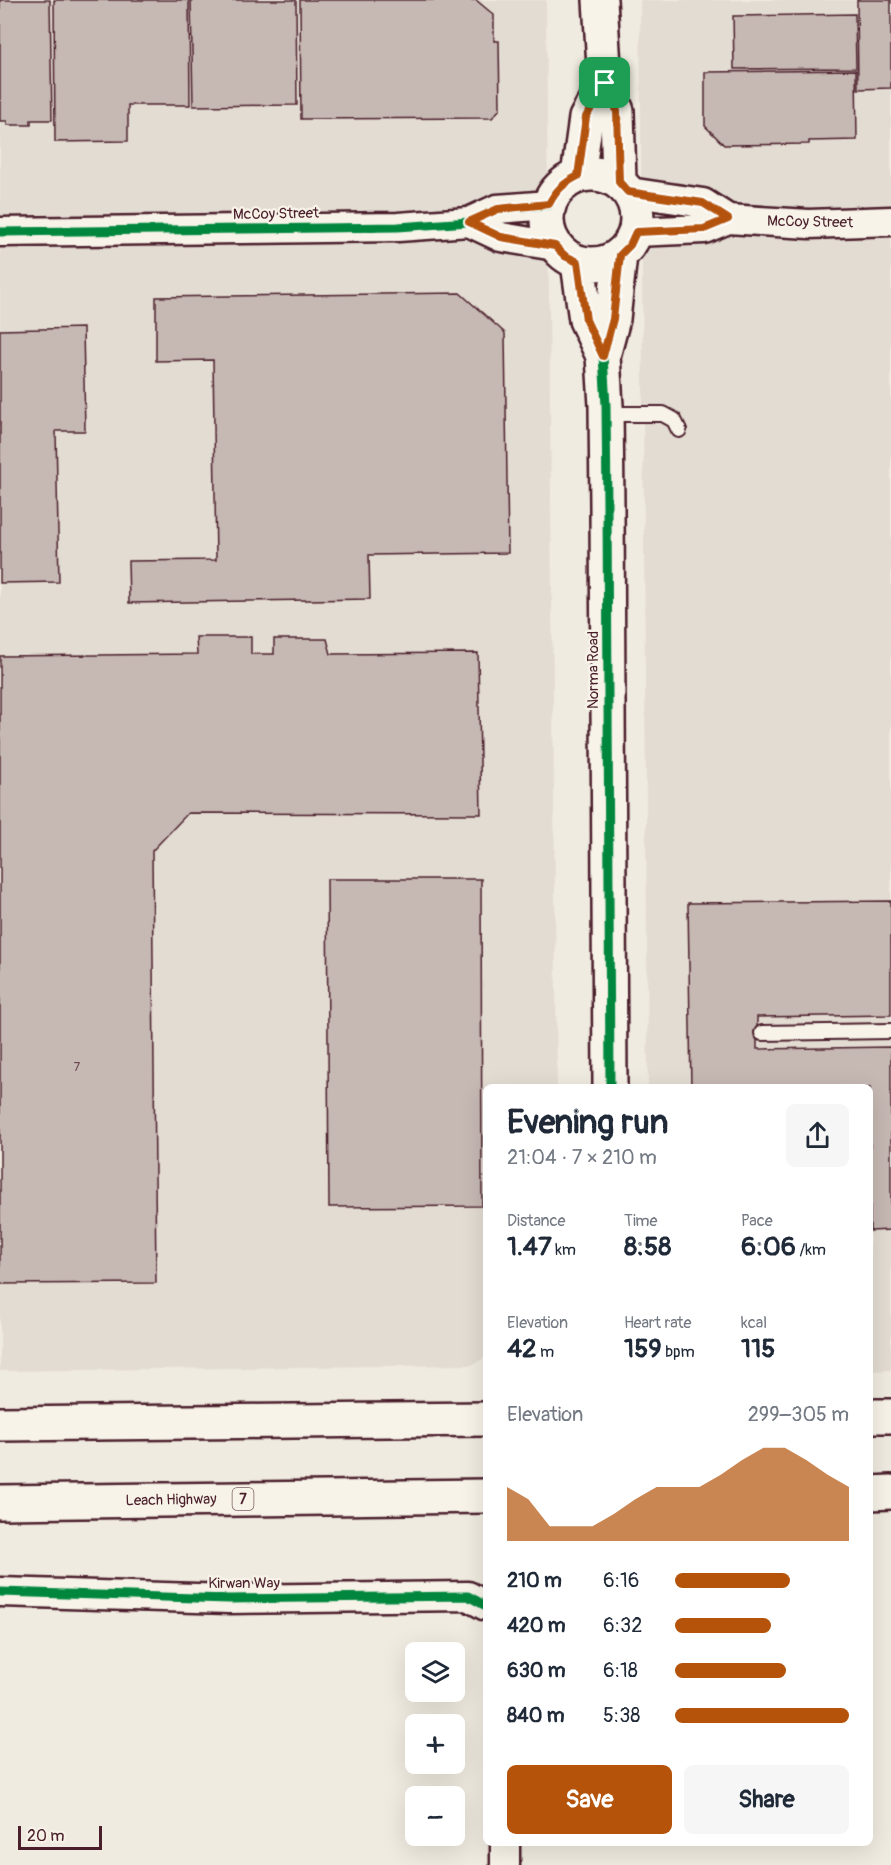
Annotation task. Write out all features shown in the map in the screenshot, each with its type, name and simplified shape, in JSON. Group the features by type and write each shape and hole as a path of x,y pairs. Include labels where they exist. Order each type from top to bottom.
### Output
{"main road":[{"path":"600,0 605,83 617,111 624,187"},
{"path":"578,176 586,117 605,83"},
{"path":"592,174 606,176 624,187 635,204 638,218 628,244 607,262 592,264 567,254 549,233 546,219 549,204 566,182 578,176 592,174"},
{"name":"Norma Road","path":"610,1084 606,414 603,356 628,244"},
{"name":"Norma Road","path":"567,254 586,320 603,356"},
{"path":"0,1424 471,1419 483,1403"},
{"path":"873,1416 891,1416"},
{"path":"873,1493 891,1492"},
{"name":"Leach Highway","path":"0,1502 483,1496"}],"street":[{"name":"McCoy Street","path":"624,187 703,203 728,219"},
{"name":"McCoy Street","path":"0,232 398,227 469,222 498,209 549,204"},
{"name":"McCoy Street","path":"628,244 704,229 728,219 809,224 891,221"},
{"name":"McCoy Street","path":"469,222 501,237 567,254"},
{"name":"Kirwan Way","path":"0,1592 229,1599 468,1596 483,1604"},
{"path":"505,1865 506,1846"}],"lane":[{"path":"606,414 663,414 674,420 679,430"},
{"path":"762,1033 891,1031"}],"shaded area":[{"path":"0,0 546,0 557,1084 483,1084 483,1359 472,1365 0,1371"},
{"path":"640,0 891,0 891,1370 873,1371 873,1084 648,1084"}],"building":[{"path":"0,0 50,0 52,120 31,120 31,125 7,125 7,121 0,121"},
{"path":"54,0 189,0 190,105 128,105 128,141 55,142"},
{"path":"191,0 296,0 297,105 193,106"},
{"path":"300,0 476,0 494,15 494,41 499,41 500,109 492,118 301,119"},
{"path":"857,0 891,0 891,88 858,89"},
{"path":"855,14 856,68 734,69 733,16"},
{"path":"856,70 857,140 809,141 809,144 724,145 705,126 705,72"},
{"path":"460,293 505,333 508,553 369,555 370,599 129,603 128,561 216,560 213,360 156,361 156,297"},
{"path":"83,328 85,431 56,431 59,582 0,583 0,330"},
{"path":"196,637 251,637 251,654 274,654 274,639 327,639 331,654 478,653 481,814 188,813 152,851 156,1283 0,1284 0,656 197,654"},
{"path":"327,879 481,879 482,1206 329,1207"},
{"path":"891,901 891,1015 757,1017 757,1049 891,1047 891,1230 873,1231 873,1084 691,1084 688,903"}],"cycle path":[{"path":"0,232 398,227 469,222 497,209 549,205"},
{"path":"610,1084 607,507 603,356 613,319 620,255"},
{"path":"0,1592 229,1599 468,1596 483,1604"}],"route":[{"path":"605,83 617,111 619,182 628,192 703,203 728,219 704,229 636,232 630,245 620,255 613,319 603,356 586,320 578,262 565,256 555,246 501,237 469,222 498,209 549,204 566,182 578,176 586,117 605,83"}]}
